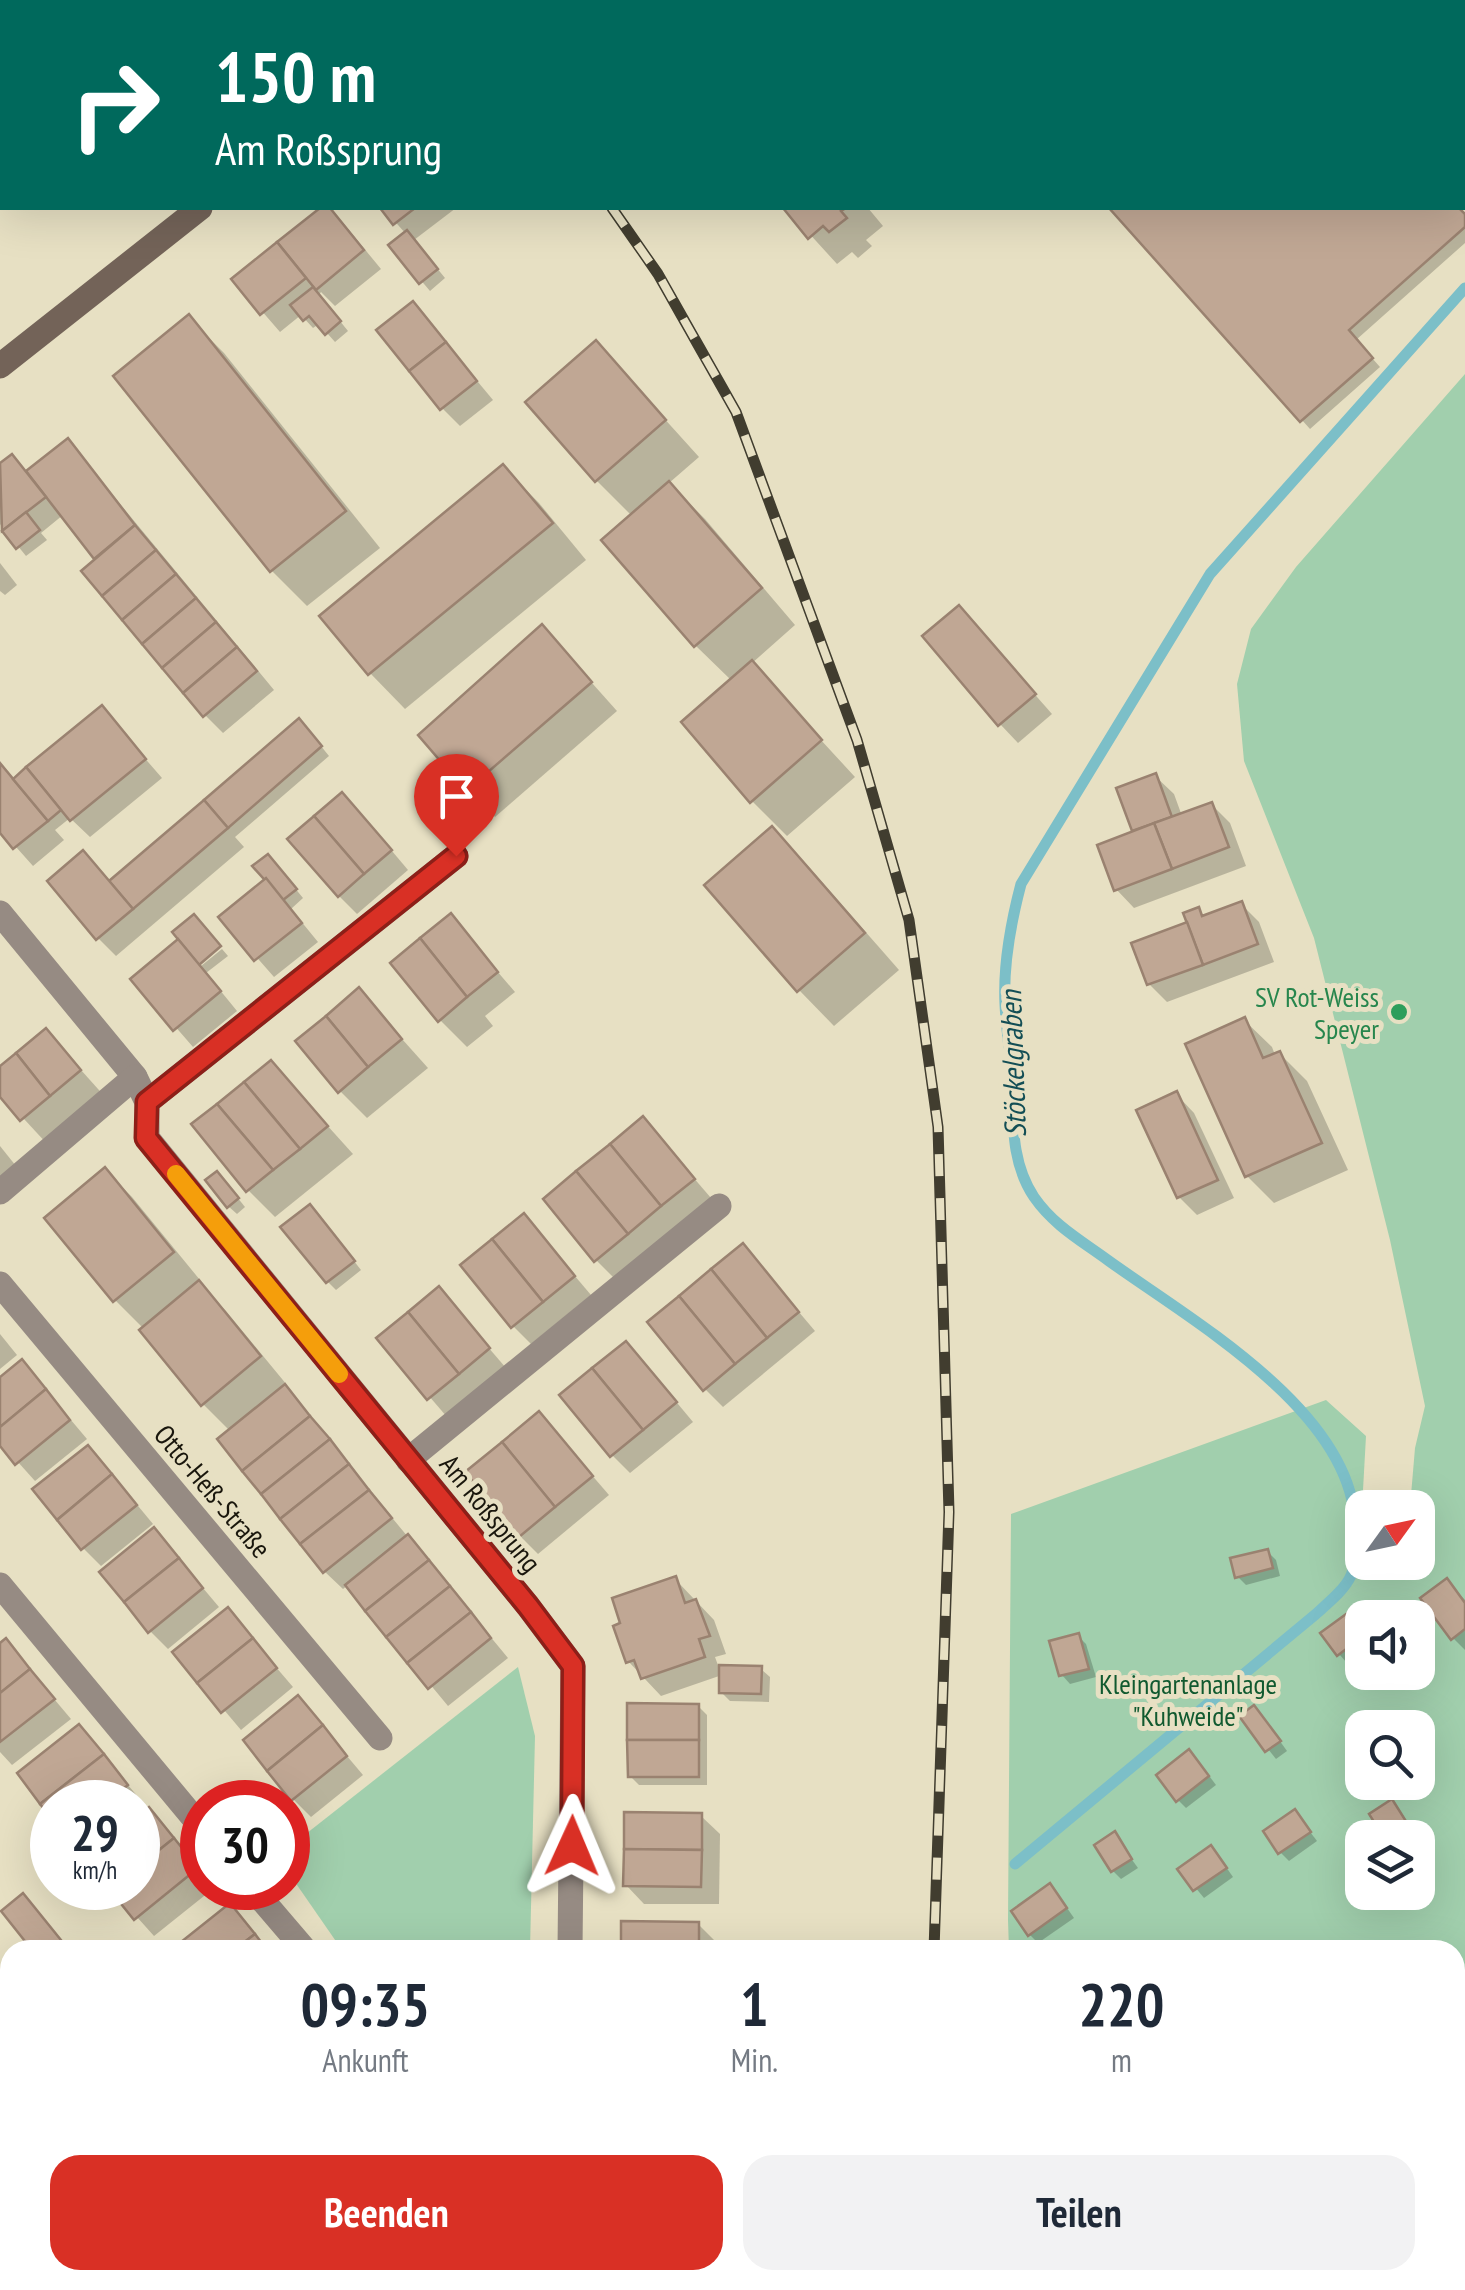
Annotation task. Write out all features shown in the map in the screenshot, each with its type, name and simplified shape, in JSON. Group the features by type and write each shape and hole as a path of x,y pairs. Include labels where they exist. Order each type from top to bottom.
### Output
{"main road":[{"path":"0,366 197,210"}],"street":[{"path":"147,1102 456,856"},
{"name":"Am Roßsprung","path":"0,913 135,1076 147,1102 146,1138 573,1666 570,1940"},
{"path":"0,1192 135,1076"},
{"name":"Am Roßsprung","path":"408,1460 719,1206"},
{"name":"Otto-Heß-Straße","path":"0,1284 380,1738"},
{"path":"0,1585 180,1802"},
{"path":"271,1910 296,1940"}],"green space":[{"name":"Kleingartenanlage \"Kuhweide\"","path":"1465,374 1465,1940 1009,1940 1011,1514 1326,1400 1366,1436 1363,1490 1345,1490 1345,1580 1435,1580 1435,1490 1411,1490 1415,1448 1425,1406 1390,1240 1314,938 1244,761 1237,684 1251,629 1296,567"},
{"path":"518,1667 535,1736 530,1940 335,1940 310,1904 310,1831"}],"building":[{"path":"317,210 332,210 364,250 316,290 277,242"},
{"path":"382,210 412,210 393,225"},
{"path":"785,210 843,210 847,218 829,232 823,226 808,239"},
{"path":"1111,210 1461,210 1465,214 1465,227 1349,330 1373,358 1300,422"},
{"path":"407,230 438,269 419,284 388,245"},
{"path":"277,242 306,278 260,315 231,279"},
{"path":"313,287 341,321 325,335 309,316 303,321 290,305"},
{"path":"413,301 446,342 409,371 376,330"},
{"path":"189,314 346,511 270,572 113,376"},
{"path":"596,340 666,420 595,482 525,402"},
{"path":"446,342 477,381 440,410 409,371"},
{"path":"68,438 135,525 94,559 26,471"},
{"path":"12,454 46,497 2,531 0,463"},
{"path":"503,464 553,523 368,675 319,616"},
{"path":"669,481 762,588 694,647 601,540"},
{"path":"26,512 40,530 16,549 2,531"},
{"path":"135,525 156,550 102,596 81,571"},
{"path":"156,550 176,574 122,620 102,596"},
{"path":"176,574 196,598 142,644 122,620"},
{"path":"196,598 216,622 162,668 142,644"},
{"path":"959,605 1036,694 998,726 922,636"},
{"path":"216,622 237,647 183,693 162,668"},
{"path":"542,624 592,682 466,791 418,735"},
{"path":"237,647 257,671 203,717 183,693"},
{"path":"752,660 822,740 750,803 681,722"},
{"path":"102,705 146,759 70,821 26,767"},
{"path":"299,718 322,746 228,828 204,800"},
{"path":"0,763 48,821 13,849 0,833"},
{"path":"26,767 61,810 48,821 13,779"},
{"path":"1156,773 1172,817 1132,831 1116,788"},
{"path":"342,792 392,850 364,874 314,816"},
{"path":"204,800 228,828 133,909 109,881"},
{"path":"1212,802 1229,847 1172,869 1154,823"},
{"path":"314,816 364,874 338,897 287,839"},
{"path":"1154,823 1172,869 1114,891 1097,845"},
{"path":"772,826 865,933 797,992 704,885"},
{"path":"83,850 133,909 96,940 47,881"},
{"path":"268,854 297,889 283,900 252,866"},
{"path":"266,878 302,923 254,961 218,917"},
{"path":"1242,901 1258,944 1203,965 1183,913 1199,907 1202,916"},
{"path":"451,913 498,972 467,997 420,938"},
{"path":"194,914 221,946 199,965 172,932"},
{"path":"1187,922 1203,965 1147,985 1131,943"},
{"path":"420,938 467,997 438,1022 390,963"},
{"path":"178,939 221,991 173,1031 130,979"},
{"path":"359,987 402,1039 368,1067 326,1016"},
{"path":"326,1016 368,1067 338,1093 295,1041"},
{"path":"1245,1017 1263,1058 1280,1051 1322,1143 1245,1177 1185,1044"},
{"path":"46,1028 81,1070 50,1096 16,1053"},
{"path":"16,1053 50,1096 20,1121 0,1097 0,1066"},
{"path":"271,1060 328,1126 300,1149 244,1082"},
{"path":"244,1082 300,1149 273,1170 217,1104"},
{"path":"1177,1091 1218,1180 1177,1198 1136,1110"},
{"path":"217,1104 273,1170 246,1192 191,1124"},
{"path":"643,1116 695,1179 661,1206 610,1144"},
{"path":"610,1144 661,1206 628,1234 576,1171"},
{"path":"105,1167 174,1252 113,1302 44,1218"},
{"path":"217,1171 239,1198 227,1208 205,1180"},
{"path":"576,1171 628,1234 594,1262 543,1199"},
{"path":"310,1204 355,1261 326,1283 280,1227"},
{"path":"524,1213 575,1276 543,1302 492,1239"},
{"path":"492,1239 543,1302 511,1328 460,1265"},
{"path":"743,1243 799,1312 767,1338 711,1269"},
{"path":"711,1269 767,1338 735,1364 679,1296"},
{"path":"199,1280 261,1356 201,1406 139,1330"},
{"path":"439,1286 490,1348 459,1374 408,1312"},
{"path":"679,1296 735,1364 703,1391 647,1322"},
{"path":"408,1312 459,1374 427,1400 376,1338"},
{"path":"626,1341 677,1402 643,1430 592,1368"},
{"path":"22,1359 46,1389 0,1427 0,1377"},
{"path":"592,1368 643,1430 610,1457 559,1395"},
{"path":"285,1384 310,1416 242,1471 217,1439"},
{"path":"46,1389 70,1420 15,1465 0,1446 0,1427"},
{"path":"539,1411 593,1476 555,1507 502,1442"},
{"path":"310,1416 330,1439 261,1494 242,1471"},
{"path":"330,1439 349,1464 280,1519 261,1494"},
{"path":"502,1442 555,1507 519,1537 465,1472"},
{"path":"88,1445 112,1474 57,1520 32,1489"},
{"path":"349,1464 369,1490 300,1544 280,1519"},
{"path":"112,1474 137,1505 81,1550 57,1520"},
{"path":"369,1490 392,1518 323,1573 300,1544"},
{"path":"154,1527 179,1558 124,1602 99,1572"},
{"path":"408,1534 429,1560 365,1611 345,1585"},
{"path":"1268,1549 1273,1568 1235,1578 1230,1558"},
{"path":"179,1558 203,1588 148,1633 124,1602"},
{"path":"429,1560 450,1586 386,1637 365,1611"},
{"path":"676,1576 685,1603 696,1599 710,1636 699,1639 705,1657 641,1679 634,1660 626,1663 613,1626 620,1623 612,1598"},
{"path":"1447,1578 1465,1603 1465,1629 1451,1640 1435,1618 1435,1600 1420,1598"},
{"path":"450,1586 471,1612 407,1663 386,1637"},
{"path":"228,1607 253,1638 197,1683 172,1652"},
{"path":"471,1612 491,1638 428,1689 407,1663"},
{"path":"1345,1615 1345,1650 1337,1656 1320,1633"},
{"path":"1079,1633 1089,1669 1059,1676 1049,1641"},
{"path":"6,1638 30,1669 0,1693 0,1643"},
{"path":"253,1638 277,1668 221,1713 197,1683"},
{"path":"719,1665 762,1666 761,1694 719,1693"},
{"path":"30,1669 55,1699 0,1742 0,1693"},
{"path":"298,1695 323,1725 267,1771 243,1740"},
{"path":"627,1703 699,1704 699,1740 627,1740"},
{"path":"1254,1705 1281,1741 1265,1752 1239,1716"},
{"path":"79,1724 104,1754 71,1780 30,1780 30,1791 17,1773"},
{"path":"323,1725 347,1756 310,1786 310,1780 274,1780 267,1771"},
{"path":"627,1740 699,1740 699,1777 628,1777"},
{"path":"1189,1749 1209,1776 1176,1802 1156,1775"},
{"path":"104,1754 124,1780 71,1780"},
{"path":"1393,1800 1405,1820 1373,1820 1369,1814"},
{"path":"1295,1809 1311,1832 1278,1854 1263,1831"},
{"path":"624,1812 702,1813 702,1850 624,1849"},
{"path":"160,1821 174,1838 160,1849"},
{"path":"1115,1831 1132,1859 1111,1872 1094,1845"},
{"path":"174,1838 180,1846 180,1883 160,1899 160,1849"},
{"path":"1211,1845 1227,1868 1193,1891 1177,1869"},
{"path":"624,1849 702,1850 701,1887 623,1886"},
{"path":"1050,1883 1067,1908 1028,1936 1011,1911"},
{"path":"23,1893 30,1902 30,1910 37,1910 61,1940 24,1940 1,1911"},
{"path":"126,1910 146,1910 134,1920"},
{"path":"221,1910 236,1910 255,1934 247,1940 184,1940"},
{"path":"621,1921 699,1922 699,1940 621,1940"}],"waterway":[{"name":"Stöckelgraben","path":"1015,1864 1329,1602 1351,1576 1355,1542 1347,1483 1327,1444 1297,1407 1222,1340 1059,1225 1026,1183 1014,1137 1005,989 1008,943 1021,884 1210,574 1465,288"}],"railway":[{"path":"613,210 658,274 736,412 857,740 909,920 938,1127 949,1512 934,1940"}],"slow traffic":[{"path":"176,1174 339,1374"}],"place":[{"name":"SV Rot-Weiss Speyer","path":"1399,1012"}],"route":[{"path":"456,856 147,1102 146,1138 573,1666 572,1846"}]}
